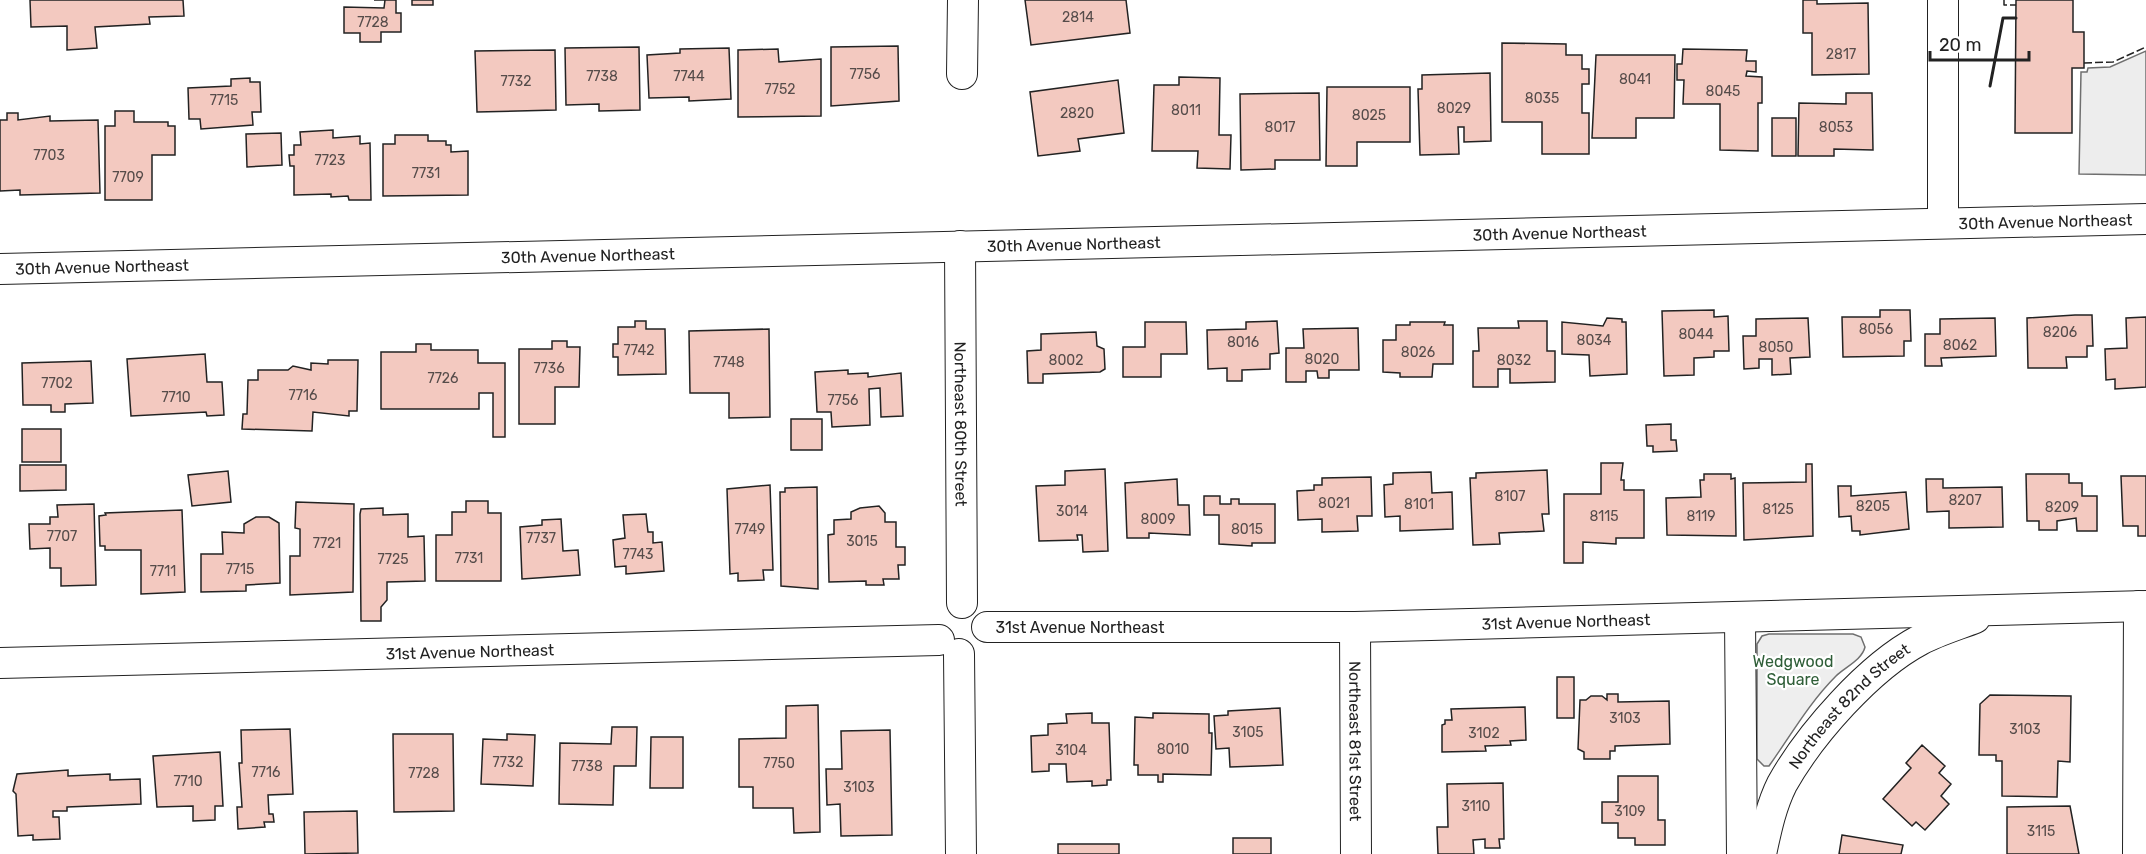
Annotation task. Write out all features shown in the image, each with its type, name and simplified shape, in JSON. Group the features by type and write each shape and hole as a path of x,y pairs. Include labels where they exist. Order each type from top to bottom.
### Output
{"street":[{"path":"962,74 963,0"},
{"path":"1943,0 1943,223"},
{"name":"30th Avenue Northeast","path":"0,269 2146,219"},
{"name":"Northeast 80th Street","path":"960,246 962,603"},
{"path":"949,647 975,651 981,646 987,627 984,615 978,609 962,603 946,608 936,623 949,647 961,854"},
{"path":"2138,854 2143,606"},
{"name":"31st Avenue Northeast","path":"987,627 1355,627 2143,606"},
{"name":"Northeast 82nd Street","path":"1761,854 1769,820 1783,784 1825,725 1852,695 1884,665 1921,639 1995,611"},
{"path":"1740,618 1742,854"},
{"name":"Northeast 81st Street","path":"1355,627 1356,854"},
{"name":"31st Avenue Northeast","path":"0,663 949,647"}],"green space":[{"name":"Wedgwood Square","path":"1769,634 1853,634 1861,637 1865,647 1857,660 1826,686 1769,766 1764,766 1757,759 1757,644 1762,636"}],"shaded area":[{"path":"2146,51 2146,175 2079,174 2081,72 2087,72 2088,68 2110,67"}],"building":[{"path":"30,0 183,0 184,16 149,17 150,24 95,27 97,48 67,50 67,26 31,27"},
{"path":"385,0 396,0 396,13 401,13 401,32 381,32 381,42 360,42 360,33 344,33 344,7 384,8"},
{"path":"412,0 433,0 433,5 412,5"},
{"path":"1025,0 1126,0 1130,33 1031,45"},
{"path":"1803,0 1817,0 1817,4 1868,3 1869,74 1812,75 1812,33 1803,33"},
{"path":"2016,0 2073,0 2073,32 2084,32 2084,68 2072,68 2072,133 2015,133"},
{"path":"1502,43 1566,44 1566,55 1582,55 1582,69 1589,69 1589,84 1582,84 1582,113 1589,113 1589,154 1542,154 1542,122 1502,122"},
{"path":"898,46 899,101 831,106 831,47"},
{"path":"639,47 640,110 599,111 599,104 566,105 565,48"},
{"path":"729,48 731,99 689,101 689,97 649,98 647,55 680,53 680,49"},
{"path":"778,49 779,62 821,59 821,116 738,117 738,50"},
{"path":"1683,49 1747,50 1746,61 1756,61 1756,72 1747,71 1746,76 1762,77 1762,103 1758,103 1758,151 1720,150 1720,104 1683,104 1684,80 1677,80 1677,64 1682,64"},
{"path":"555,50 556,110 477,112 475,51"},
{"path":"1596,55 1675,55 1674,118 1636,118 1636,138 1592,138"},
{"path":"1490,73 1491,141 1464,142 1464,127 1458,127 1459,154 1420,155 1418,89 1422,89 1422,75"},
{"path":"1179,77 1220,78 1219,135 1231,135 1230,169 1197,168 1198,151 1152,151 1154,85 1179,85"},
{"path":"250,78 250,82 260,82 261,112 252,112 253,125 201,129 200,119 189,119 188,88 231,86 231,79"},
{"path":"1118,80 1124,133 1078,139 1080,151 1038,156 1030,92"},
{"path":"1327,87 1410,87 1410,142 1357,142 1357,166 1326,166"},
{"path":"1319,93 1320,160 1275,160 1275,169 1241,170 1240,94"},
{"path":"1846,93 1872,93 1873,150 1834,149 1834,156 1798,156 1799,103 1846,104"},
{"path":"115,111 134,111 134,122 168,122 168,126 175,126 175,155 152,155 152,200 105,200 105,126 115,126"},
{"path":"7,113 18,113 18,120 50,116 50,121 98,120 100,193 20,195 20,190 0,191 0,120 7,120"},
{"path":"1772,118 1796,118 1796,156 1772,156"},
{"path":"333,130 333,138 360,136 360,144 370,143 371,200 349,200 348,196 331,197 331,194 294,195 294,166 290,166 289,155 294,155 294,145 301,145 300,132"},
{"path":"281,133 282,165 247,167 246,134"},
{"path":"395,135 428,135 428,141 446,141 446,145 451,145 451,152 468,151 468,195 383,196 383,144 395,144"},
{"path":"1714,310 1714,317 1728,316 1729,351 1714,351 1714,357 1694,358 1694,375 1664,376 1662,311"},
{"path":"1880,310 1910,310 1911,341 1904,341 1904,356 1843,357 1842,317 1880,317"},
{"path":"2092,315 2093,346 2087,346 2087,357 2066,357 2067,368 2028,368 2027,318"},
{"path":"2146,317 2146,387 2115,389 2115,379 2106,380 2105,349 2127,348 2126,318"},
{"path":"1607,318 1622,319 1622,322 1626,322 1627,374 1590,376 1589,355 1562,354 1562,322 1603,326"},
{"path":"1808,318 1810,357 1790,358 1791,374 1772,375 1772,359 1759,359 1759,368 1744,369 1743,336 1756,336 1756,319"},
{"path":"1995,318 1996,356 1941,358 1942,366 1925,366 1925,334 1940,334 1940,319"},
{"path":"635,321 646,321 646,329 665,329 666,374 618,375 618,357 613,357 613,344 618,344 618,327 635,327"},
{"path":"1277,321 1279,353 1270,354 1270,369 1242,370 1242,381 1227,381 1227,368 1208,369 1207,330 1246,329 1246,322"},
{"path":"1518,321 1547,321 1547,351 1555,351 1555,382 1510,383 1510,369 1498,369 1498,387 1473,387 1473,351 1479,351 1478,328 1519,328"},
{"path":"1145,322 1186,322 1187,354 1161,354 1161,377 1123,377 1123,347 1145,347"},
{"path":"1410,322 1445,322 1444,325 1453,325 1453,364 1433,364 1432,377 1400,377 1400,373 1383,372 1383,340 1396,340 1396,325 1410,325"},
{"path":"1358,328 1359,370 1329,370 1329,378 1318,378 1317,371 1306,371 1306,382 1286,382 1286,348 1304,348 1303,329"},
{"path":"769,329 770,417 729,418 729,393 690,393 689,331"},
{"path":"1096,332 1097,346 1104,349 1105,369 1100,372 1043,374 1043,383 1028,383 1027,351 1041,350 1041,334"},
{"path":"552,341 567,341 567,347 580,347 579,387 555,387 555,424 519,424 519,349 552,349"},
{"path":"416,344 431,344 431,350 478,350 478,363 505,363 505,437 493,437 493,393 479,393 479,409 381,409 381,352 416,352"},
{"path":"205,354 207,382 222,382 224,415 207,416 206,412 131,416 127,359"},
{"path":"328,360 358,360 357,411 349,411 349,416 313,412 312,431 242,429 243,414 247,414 248,380 258,380 258,370 288,370 293,366 311,370 311,363 328,364"},
{"path":"91,361 93,403 65,404 65,412 51,412 51,405 23,405 22,363"},
{"path":"848,370 848,374 868,373 868,377 901,373 903,416 881,417 880,388 869,389 870,425 832,427 831,412 817,412 815,372"},
{"path":"791,419 822,419 822,450 791,450"},
{"path":"1671,424 1671,440 1676,440 1677,451 1653,452 1653,446 1647,446 1646,425"},
{"path":"22,429 61,429 61,462 22,462"},
{"path":"1601,463 1623,463 1621,480 1624,480 1624,490 1644,490 1644,538 1616,538 1616,544 1583,542 1583,563 1564,563 1564,494 1601,494"},
{"path":"1806,464 1812,464 1813,536 1744,540 1743,483 1806,482"},
{"path":"20,465 66,465 66,490 20,491"},
{"path":"1105,469 1108,551 1083,552 1082,535 1077,535 1078,540 1039,541 1036,486 1065,485 1065,471"},
{"path":"1547,470 1549,514 1542,514 1544,531 1499,533 1500,544 1473,545 1470,478 1476,478 1476,473"},
{"path":"228,471 231,502 192,506 188,475"},
{"path":"1431,472 1432,493 1452,492 1453,529 1400,531 1400,516 1385,517 1384,485 1393,484 1393,473"},
{"path":"1704,474 1731,474 1731,479 1735,478 1736,536 1667,535 1666,498 1701,497 1700,480 1704,480"},
{"path":"2026,474 2069,474 2069,483 2082,483 2082,496 2097,496 2097,531 2077,531 2076,518 2057,521 2057,530 2039,530 2039,521 2027,521"},
{"path":"2121,476 2146,476 2146,536 2138,536 2138,526 2123,526"},
{"path":"1371,477 1372,516 1357,516 1358,531 1322,532 1322,519 1298,520 1297,491 1314,490 1314,485 1322,485 1322,478"},
{"path":"1177,479 1178,505 1189,505 1190,535 1149,533 1149,538 1127,538 1125,483"},
{"path":"1926,479 1943,479 1943,488 2002,487 2003,527 1949,528 1949,511 1927,512"},
{"path":"770,485 773,570 763,570 764,580 738,581 738,573 730,574 727,489"},
{"path":"1838,486 1851,486 1851,496 1906,492 1909,529 1860,535 1860,531 1852,531 1851,516 1839,517"},
{"path":"817,487 818,589 781,586 780,492 785,492 785,488"},
{"path":"1204,496 1220,496 1220,504 1231,504 1231,499 1239,499 1239,504 1275,504 1275,543 1252,543 1252,546 1219,544 1219,515 1204,515"},
{"path":"466,501 488,501 488,513 501,513 501,581 436,581 436,535 452,535 452,512 466,512"},
{"path":"296,502 354,504 353,592 290,595 290,556 300,556 300,529 295,528"},
{"path":"94,504 96,585 61,586 61,568 50,568 50,548 30,549 29,524 50,524 50,517 58,517 57,505"},
{"path":"879,506 885,513 885,522 896,522 896,547 905,547 905,565 898,565 899,579 883,579 884,585 866,585 866,581 829,582 828,535 834,534 834,520 851,519 851,512 860,508"},
{"path":"383,508 383,515 408,514 408,537 424,536 425,581 387,582 387,600 381,607 381,621 361,621 360,514 361,509"},
{"path":"182,510 185,592 141,594 141,550 105,550 105,546 100,546 99,516 106,515 105,513"},
{"path":"646,514 648,532 653,532 653,543 662,542 664,571 626,574 626,566 615,567 613,540 625,538 623,515"},
{"path":"256,517 269,517 279,523 280,583 246,585 246,591 201,592 201,554 223,554 222,532 244,533 244,524"},
{"path":"561,519 563,551 578,550 580,575 522,579 520,527 542,525 542,520"},
{"path":"1557,677 1574,677 1574,718 1557,718"},
{"path":"1607,694 1618,694 1618,702 1669,701 1670,744 1615,746 1615,751 1610,751 1610,759 1584,759 1584,752 1578,749 1580,700 1586,700 1591,696 1602,696 1607,700"},
{"path":"1990,695 2071,696 2070,762 2058,761 2057,797 2002,796 2002,761 1996,761 1996,755 1979,755 1980,704"},
{"path":"818,705 820,832 794,833 793,808 753,808 753,787 739,787 739,739 786,738 786,706"},
{"path":"1525,707 1526,740 1510,741 1511,745 1485,746 1486,751 1442,752 1442,725 1445,724 1445,720 1452,720 1451,709"},
{"path":"1280,708 1283,765 1230,767 1229,748 1216,749 1214,716 1228,715 1228,711"},
{"path":"1092,713 1092,723 1109,723 1111,780 1107,780 1107,785 1092,786 1092,781 1067,782 1066,764 1049,764 1049,771 1032,772 1031,736 1048,735 1048,724 1067,723 1066,714"},
{"path":"1153,713 1209,714 1209,733 1212,733 1211,775 1163,774 1163,782 1158,782 1158,775 1138,775 1138,765 1134,765 1135,717 1153,718"},
{"path":"612,727 637,727 636,766 614,766 613,805 559,804 560,743 611,744"},
{"path":"290,729 293,794 268,795 269,814 273,814 274,822 264,822 265,827 238,829 237,807 242,807 239,763 242,763 241,730"},
{"path":"890,730 892,835 841,836 840,804 827,805 826,769 842,769 841,731"},
{"path":"393,734 453,734 454,811 394,812"},
{"path":"507,734 535,735 533,786 481,784 483,739 507,740"},
{"path":"651,737 683,737 683,788 650,788"},
{"path":"1922,745 1945,766 1939,773 1951,784 1941,796 1949,804 1925,830 1916,822 1912,826 1883,799 1911,768 1906,763"},
{"path":"220,752 223,806 215,806 215,820 193,821 193,806 157,807 153,756"},
{"path":"68,770 68,776 110,774 110,780 140,779 141,804 67,807 67,811 53,811 53,817 59,817 60,839 33,840 33,835 18,836 16,794 13,791 17,774"},
{"path":"1618,776 1658,776 1658,820 1665,820 1665,845 1635,845 1635,838 1618,838 1618,823 1602,823 1602,802 1618,802"},
{"path":"1503,783 1504,839 1499,839 1500,848 1485,848 1485,839 1473,840 1474,854 1438,854 1437,827 1448,827 1447,784"},
{"path":"2070,806 2079,854 2007,854 2007,807"},
{"path":"357,811 358,853 305,854 304,812"},
{"path":"1842,835 1903,845 1901,854 1839,854"},
{"path":"1233,838 1271,838 1271,854 1233,854"},
{"path":"1058,844 1119,844 1119,854 1058,854"}],"fence":[{"path":"2004,0 2004,5 2016,5"},
{"path":"2084,63 2113,62 2146,47"}],"wall":[{"path":"1990,86 2003,18 2016,18"}]}
